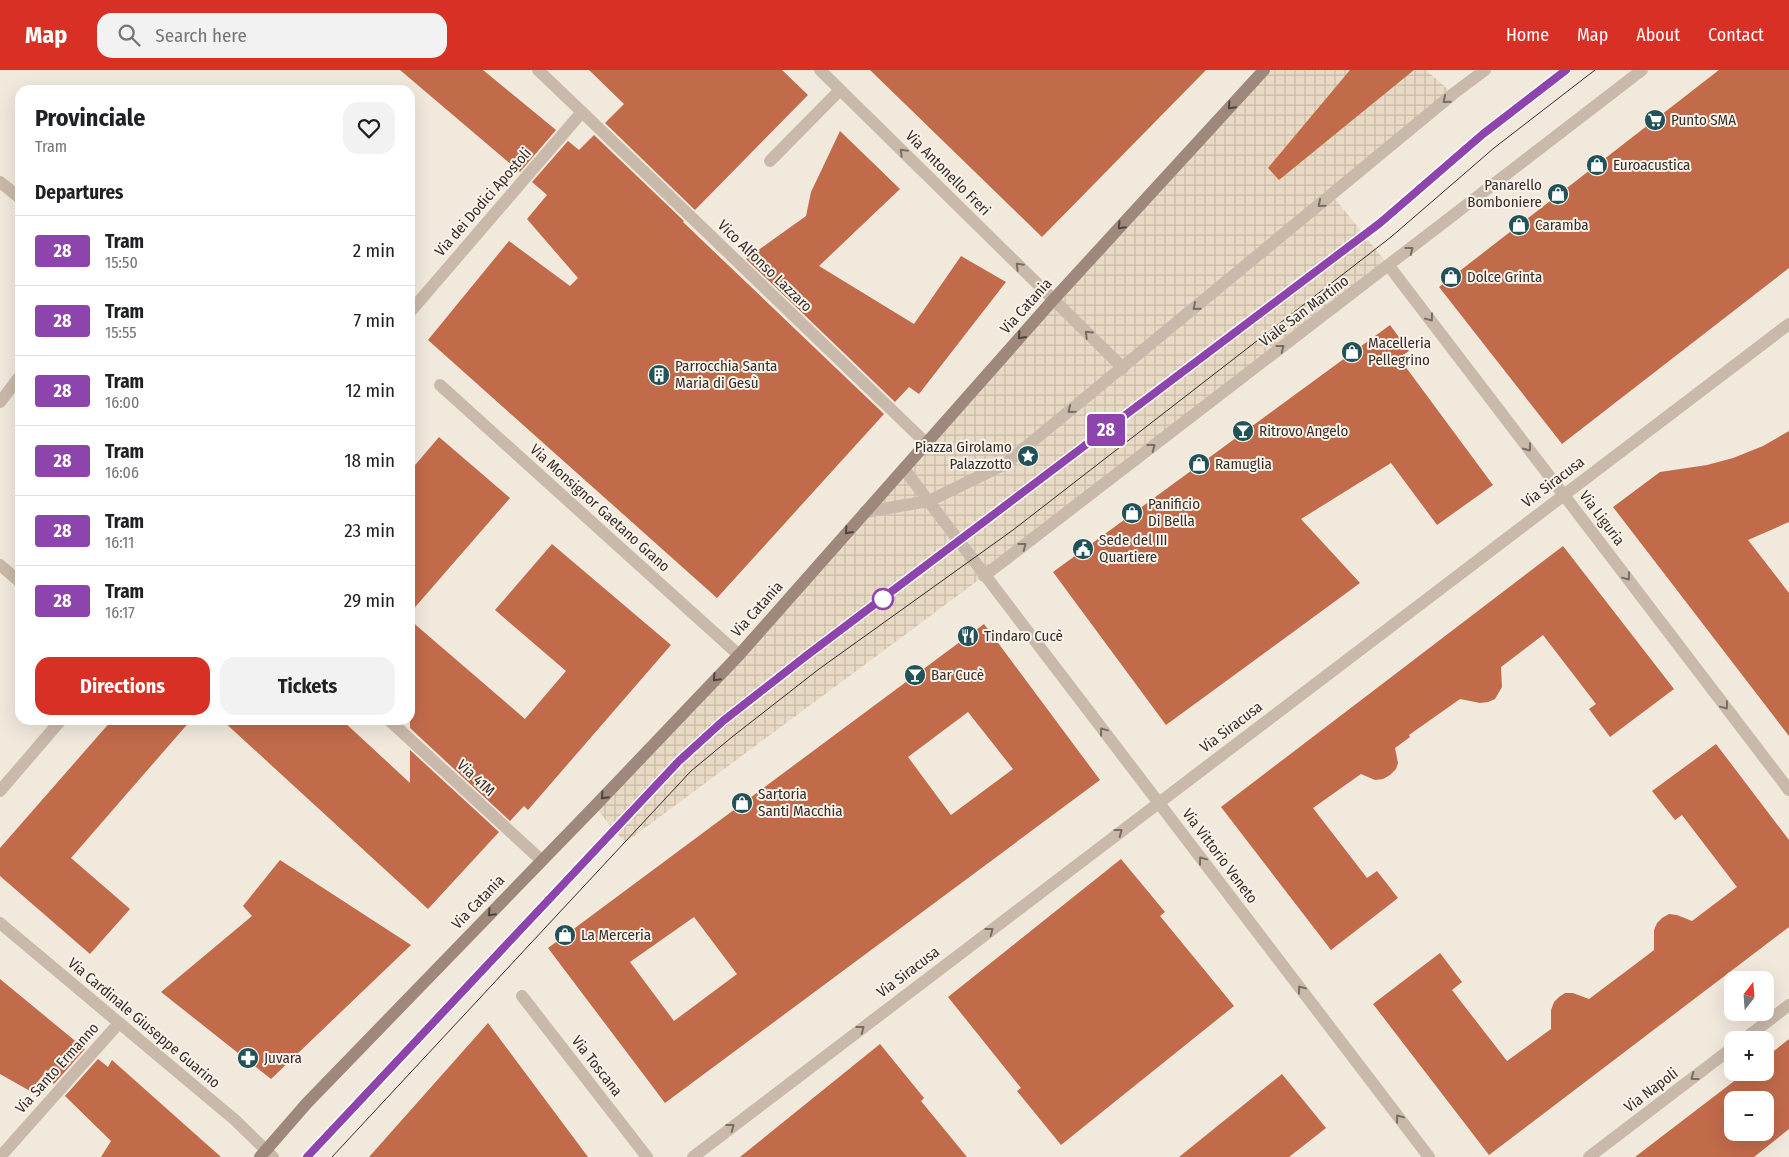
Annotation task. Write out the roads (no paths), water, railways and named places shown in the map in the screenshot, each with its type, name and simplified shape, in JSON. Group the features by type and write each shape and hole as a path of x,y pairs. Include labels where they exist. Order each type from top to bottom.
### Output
{"main road":[{"name":"Via Catania","path":"266,1155 297,1114 739,655 1053,300 1264,70"}],"street":[{"name":"Vico Alfonso Lazzaro","path":"538,70 926,443"},
{"name":"Via Antonello Freri","path":"820,70 1123,368"},
{"path":"865,512 929,501 1005,464 1446,100 1485,70"},
{"name":"Viale San Martino","path":"984,576 1390,266 1642,70"},
{"path":"770,160 840,90"},
{"name":"Via dei Dodici Apostoli","path":"415,306 582,112"},
{"path":"0,182 15,194"},
{"name":"Via Liguria","path":"1390,266 1789,790"},
{"name":"Via Siracusa","path":"692,1157 1789,324"},
{"path":"0,402 15,382"},
{"name":"Via Monsignor Gaetano Grano","path":"440,385 739,655"},
{"name":"Via Vittorio Veneto","path":"904,469 1429,1157"},
{"path":"0,565 15,578"},
{"path":"0,791 57,725"},
{"name":"Via 41M","path":"394,725 541,860"},
{"name":"Via Cardinale Giuseppe Guarino","path":"0,923 235,1120 266,1155"},
{"name":"Via Toscana","path":"522,996 647,1157"},
{"path":"1755,1031 1789,1005"},
{"name":"Via Santo Ermanno","path":"0,1156 119,1023"},
{"name":"Via Napoli","path":"1589,1157 1724,1054"}],"tram line":[{"path":"307,1157 679,761 723,721 806,656 1380,223 1483,134 1566,70"},
{"name":"28","path":"307,1157 679,761 723,721 806,656 1380,223 1483,134 1566,70"},
{"path":"332,1157 691,771 819,669 1013,530 1391,237 1494,148 1595,70"}],"place":[{"name":"Punto SMA","path":"1655,120"},
{"name":"Euroacustica","path":"1597,165"},
{"name":"Panarello Bomboniere","path":"1558,194"},
{"name":"Caramba","path":"1519,225"},
{"name":"Dolce Grinta","path":"1451,277"},
{"name":"Macelleria Pellegrino","path":"1352,352"},
{"name":"Parrocchia Santa Maria di Gesù","path":"659,375"},
{"name":"Ritrovo Angelo","path":"1243,431"},
{"name":"Piazza Girolamo Palazzotto","path":"1028,456"},
{"name":"Ramuglia","path":"1199,464"},
{"name":"Panificio Di Bella","path":"1132,513"},
{"name":"Sede del III Quartiere","path":"1083,549"},
{"name":"Tindaro Cucè","path":"968,636"},
{"name":"Bar Cucè","path":"915,675"},
{"name":"Sartoria Santi Macchia","path":"742,803"},
{"name":"La Merceria","path":"565,935"},
{"name":"Juvara","path":"248,1058"}]}
